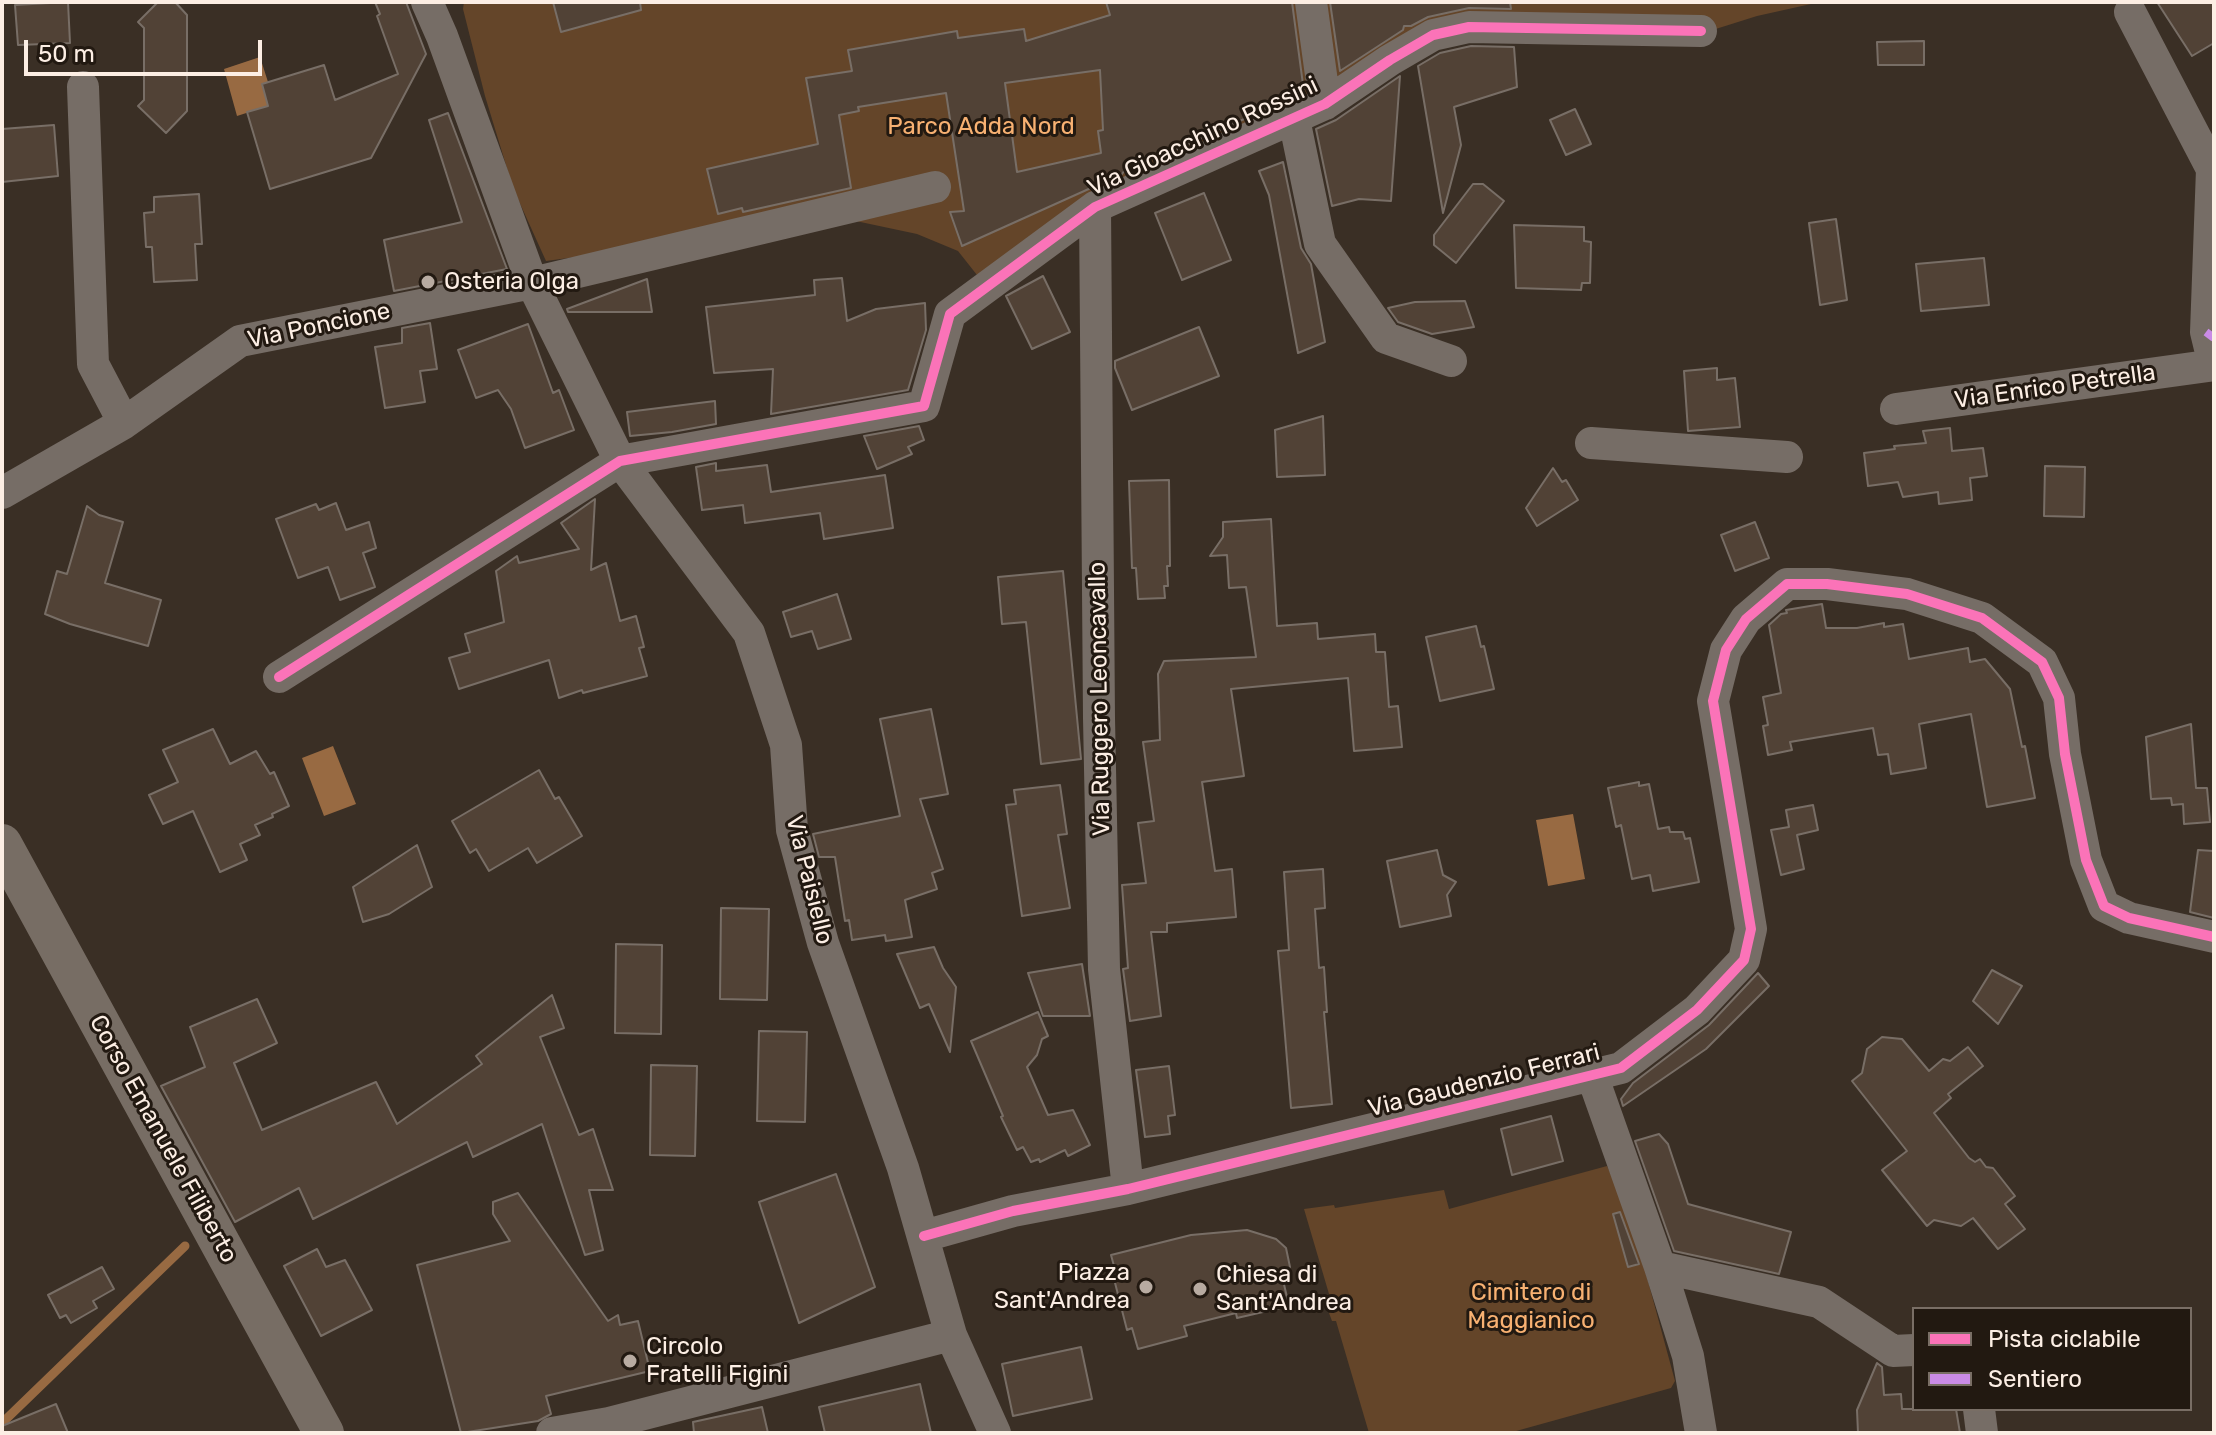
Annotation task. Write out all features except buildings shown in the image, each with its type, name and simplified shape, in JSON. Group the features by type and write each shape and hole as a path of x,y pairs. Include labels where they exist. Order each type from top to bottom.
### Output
{"main road":[{"name":"Corso Emanuele Filiberto","path":"2,844 324,1433"}],"street":[{"name":"Via Paisiello","path":"427,2 532,283 620,461 749,633 786,745 792,830 823,943 903,1168 951,1335 995,1433"},
{"path":"1311,2 1325,104"},
{"name":"Via Enrico Petrella","path":"1896,409 2214,366 2206,332 2212,169 2130,12"},
{"name":"Via Gioacchino Rossini","path":"620,461 924,406 950,314 1095,207 1325,104 1433,35 1469,27 1701,31"},
{"path":"83,87 93,364 124,423"},
{"path":"1294,119 1320,244 1386,338 1451,361"},
{"name":"Via Poncione","path":"2,493 124,423 240,341 532,283 935,187"},
{"name":"Via Ruggero Leoncavallo","path":"1095,207 1104,969 1128,1189"},
{"path":"1591,443 1787,457"},
{"path":"279,677 620,461"},
{"name":"Via Gaudenzio Ferrari","path":"924,1236 1013,1211 1128,1189 1621,1068 1697,1010 1744,960 1751,929 1713,701 1726,650 1746,619 1787,584 1827,584 1907,594 1982,618 2042,662 2059,698 2065,754 2086,860 2104,906 2129,918 2214,937"},
{"path":"1592,1075 1688,1356 1701,1433"},
{"path":"1660,1267 1819,1302 1893,1351 1912,1350"},
{"path":"552,1433 611,1428 951,1335"},
{"path":"1979,1411 1982,1433"}],"green space":[{"name":"Parco Adda Nord","path":"464,2 1820,2 1757,16 1684,39 1443,26 977,275 958,251 917,234 851,220 546,261 513,188 485,96 463,9"},
{"name":"Cimitero di Maggianico","path":"1607,1166 1629,1211 1675,1381 1671,1388 1509,1433 1369,1433 1336,1321 1332,1321 1329,1313 1334,1311 1304,1209 1334,1205 1335,1208 1444,1190 1449,1209"}],"shaded area":[{"path":"260,57 268,82 262,85 268,106 237,116 224,69"},
{"path":"333,746 356,804 324,816 302,758"},
{"path":"1573,814 1585,879 1548,886 1536,820"}],"waterway":[{"path":"2,1423 185,1246"}],"marked path":[{"path":"2206,332 2214,338"}],"cycle path":[{"path":"279,677 620,461 924,406 950,314 1095,207 1325,104 1433,35 1469,27 1701,31"},
{"path":"924,1236 1013,1211 1128,1189 1621,1068 1697,1010 1744,960 1751,929 1713,701 1726,650 1746,619 1787,584 1827,584 1907,594 1982,618 2042,662 2059,698 2065,754 2086,860 2104,906 2129,918 2214,937"}],"place":[{"name":"Osteria Olga","path":"428,282"},
{"name":"Piazza Sant'Andrea","path":"1146,1287"},
{"name":"Chiesa di Sant'Andrea","path":"1200,1289"},
{"name":"Circolo Fratelli Figini","path":"630,1361"}]}
